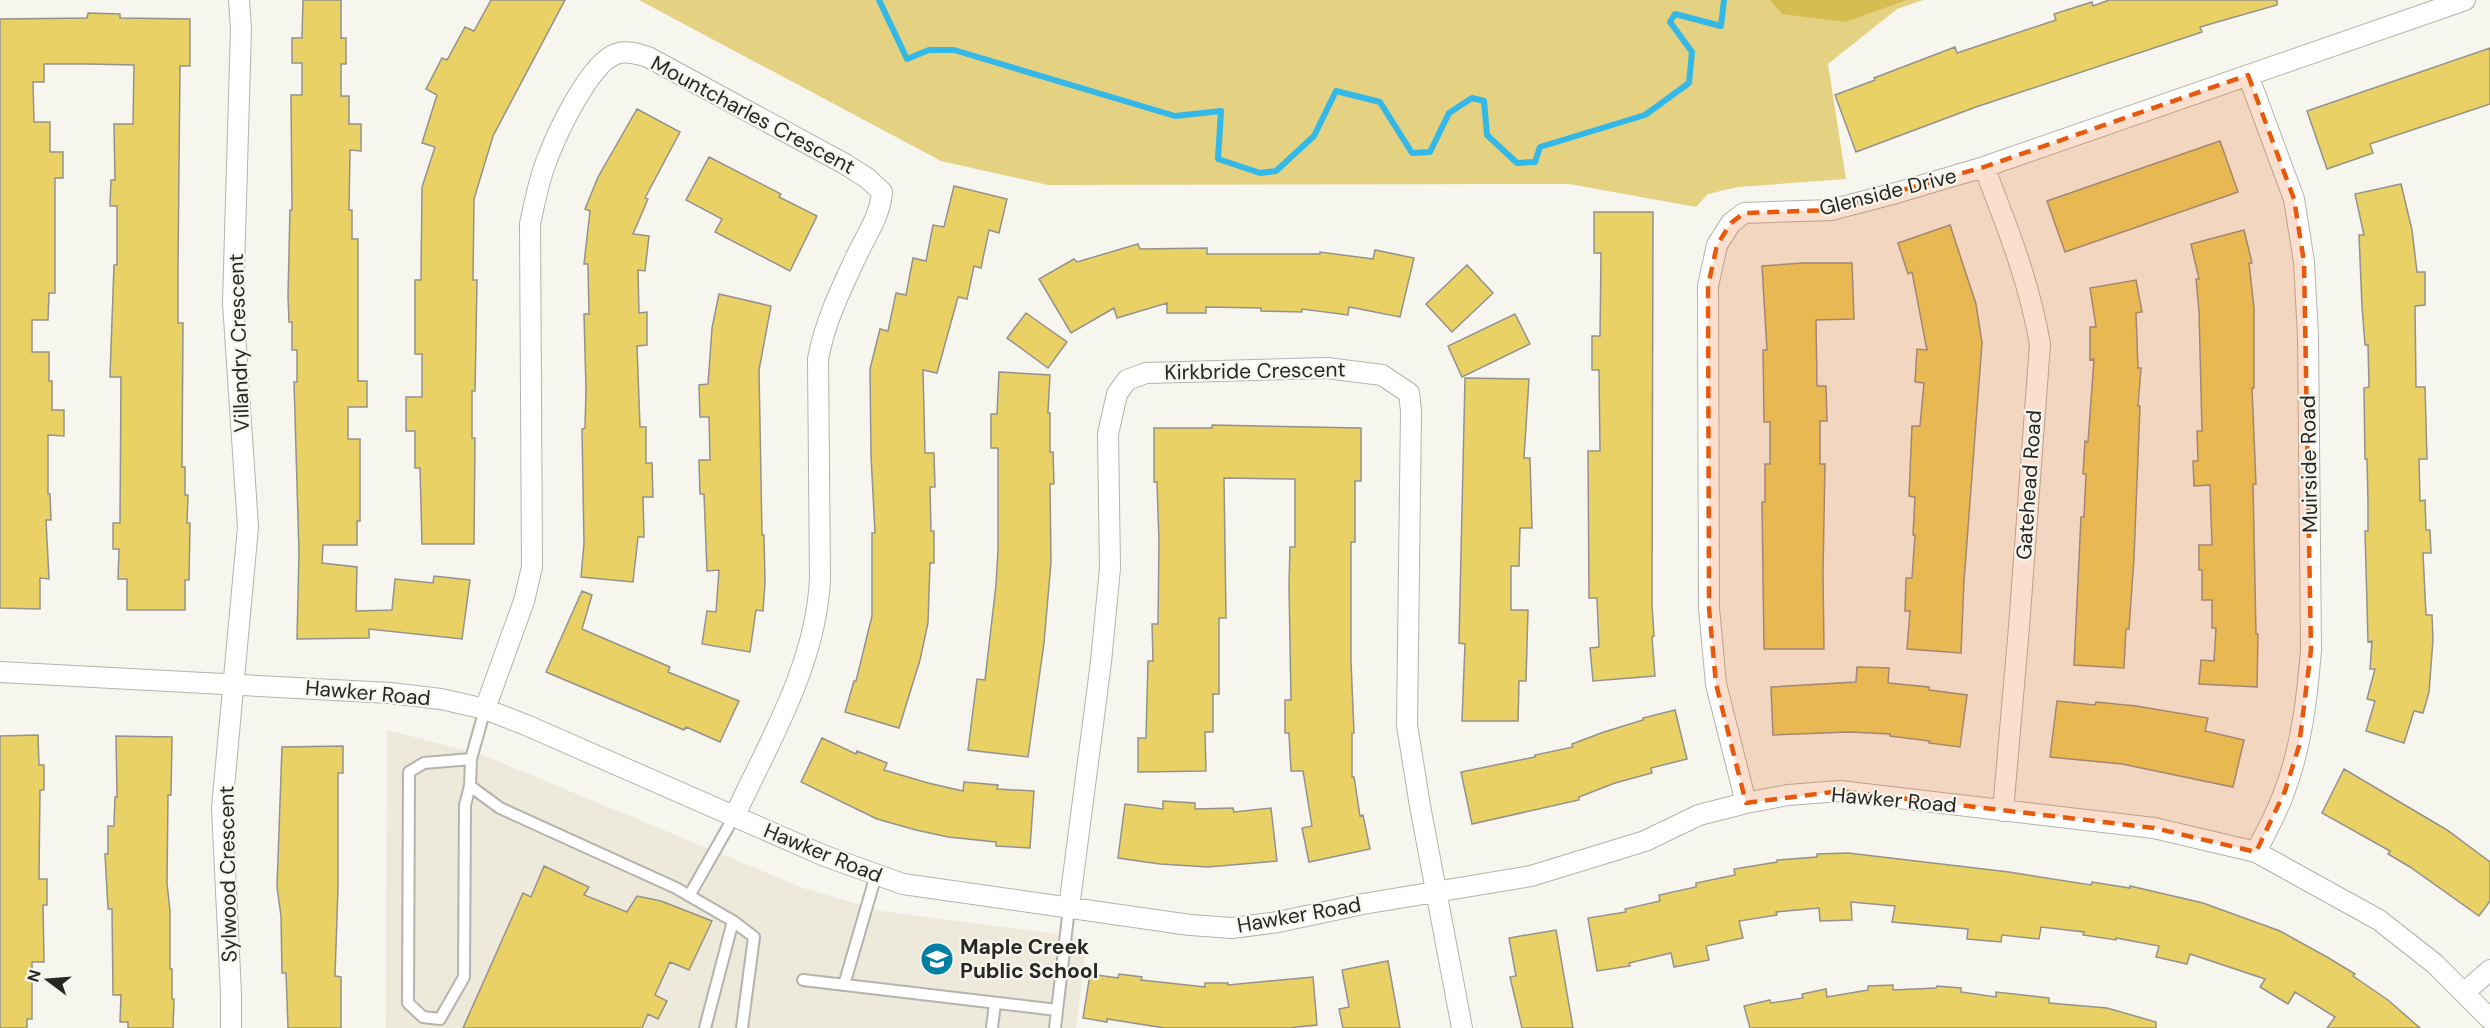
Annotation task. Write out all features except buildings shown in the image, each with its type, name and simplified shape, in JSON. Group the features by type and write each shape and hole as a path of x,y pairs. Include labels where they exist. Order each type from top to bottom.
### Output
{"street":[{"name":"Villandry Crescent","path":"233,685 248,527 233,303 241,29 239,0"},
{"name":"Glenside Drive","path":"1746,802 1716,684 1709,608 1708,286 1717,245 1731,223 1744,213 1831,210 1984,167 2465,0"},
{"name":"Mountcharles Crescent","path":"485,709 524,601 532,567 530,224 537,190 548,156 589,76 616,54 633,53 648,57 844,164 867,178 882,192 881,208 857,254 824,328 818,359 820,579 819,605 813,636 804,664 735,815"},
{"name":"Muirside Road","path":"2248,75 2294,199 2301,231 2308,336 2311,603 2311,661 2299,746 2285,791 2256,852"},
{"name":"Gatehead Road","path":"1984,167 2014,243 2032,302 2040,344 2003,811"},
{"name":"Kirkbride Crescent","path":"1069,908 1101,662 1110,568 1108,434 1111,412 1117,394 1127,380 1146,373 1173,371 1327,368 1382,375 1409,393 1411,411 1407,725 1436,894"},
{"name":"Hawker Road","path":"0,672 390,693 441,699 485,709 735,815 825,856 903,884 1190,925 1232,928 1531,876 1644,841 1699,815 1746,802 1788,795 1840,791 2154,828 2256,852 2379,920 2435,964 2490,1019"},
{"name":"Sylwood Crescent","path":"231,1028 222,808 233,685"},
{"path":"1436,894 1462,1028"},
{"path":"2465,992 2490,970"}],"lane":[{"path":"471,759 424,763 409,772 408,1003 423,1017 440,1019 464,977 465,805 470,786 471,759 485,709"},
{"path":"470,786 500,808 689,896 733,921 754,937 742,1028"},
{"path":"689,896 735,815"},
{"path":"844,985 876,875"},
{"path":"1055,1028 1069,908"},
{"path":"705,1028 733,921"},
{"path":"803,980 1057,1010"},
{"path":"992,1028 994,1003"}],"highlighted area":[{"path":"2248,75 2294,199 2304,262 2311,650 2299,746 2285,791 2256,852 2154,828 1840,791 1746,803 1716,684 1709,608 1708,286 1717,245 1731,223 1744,213 1831,210 1984,167"}],"shaded area":[{"path":"639,0 1923,0 1897,9 1828,64 1846,179 1738,187 1708,194 1696,207 1569,184 1048,185 941,161"},
{"path":"1770,0 1907,0 1845,22 1782,14"},
{"path":"387,730 483,755 803,888 881,911 1087,938 1076,1028 386,1028"}],"waterway":[{"path":"879,0 907,59 929,50 954,50 1175,116 1221,111 1218,159 1260,173 1276,171 1314,136 1336,91 1380,102 1412,153 1430,152 1449,113 1472,98 1484,101 1487,135 1517,163 1535,162 1540,147 1645,115 1689,83 1692,52 1670,22 1675,14 1721,26 1724,0"}],"place":[{"name":"Maple Creek Public School","path":"937,959"}]}
